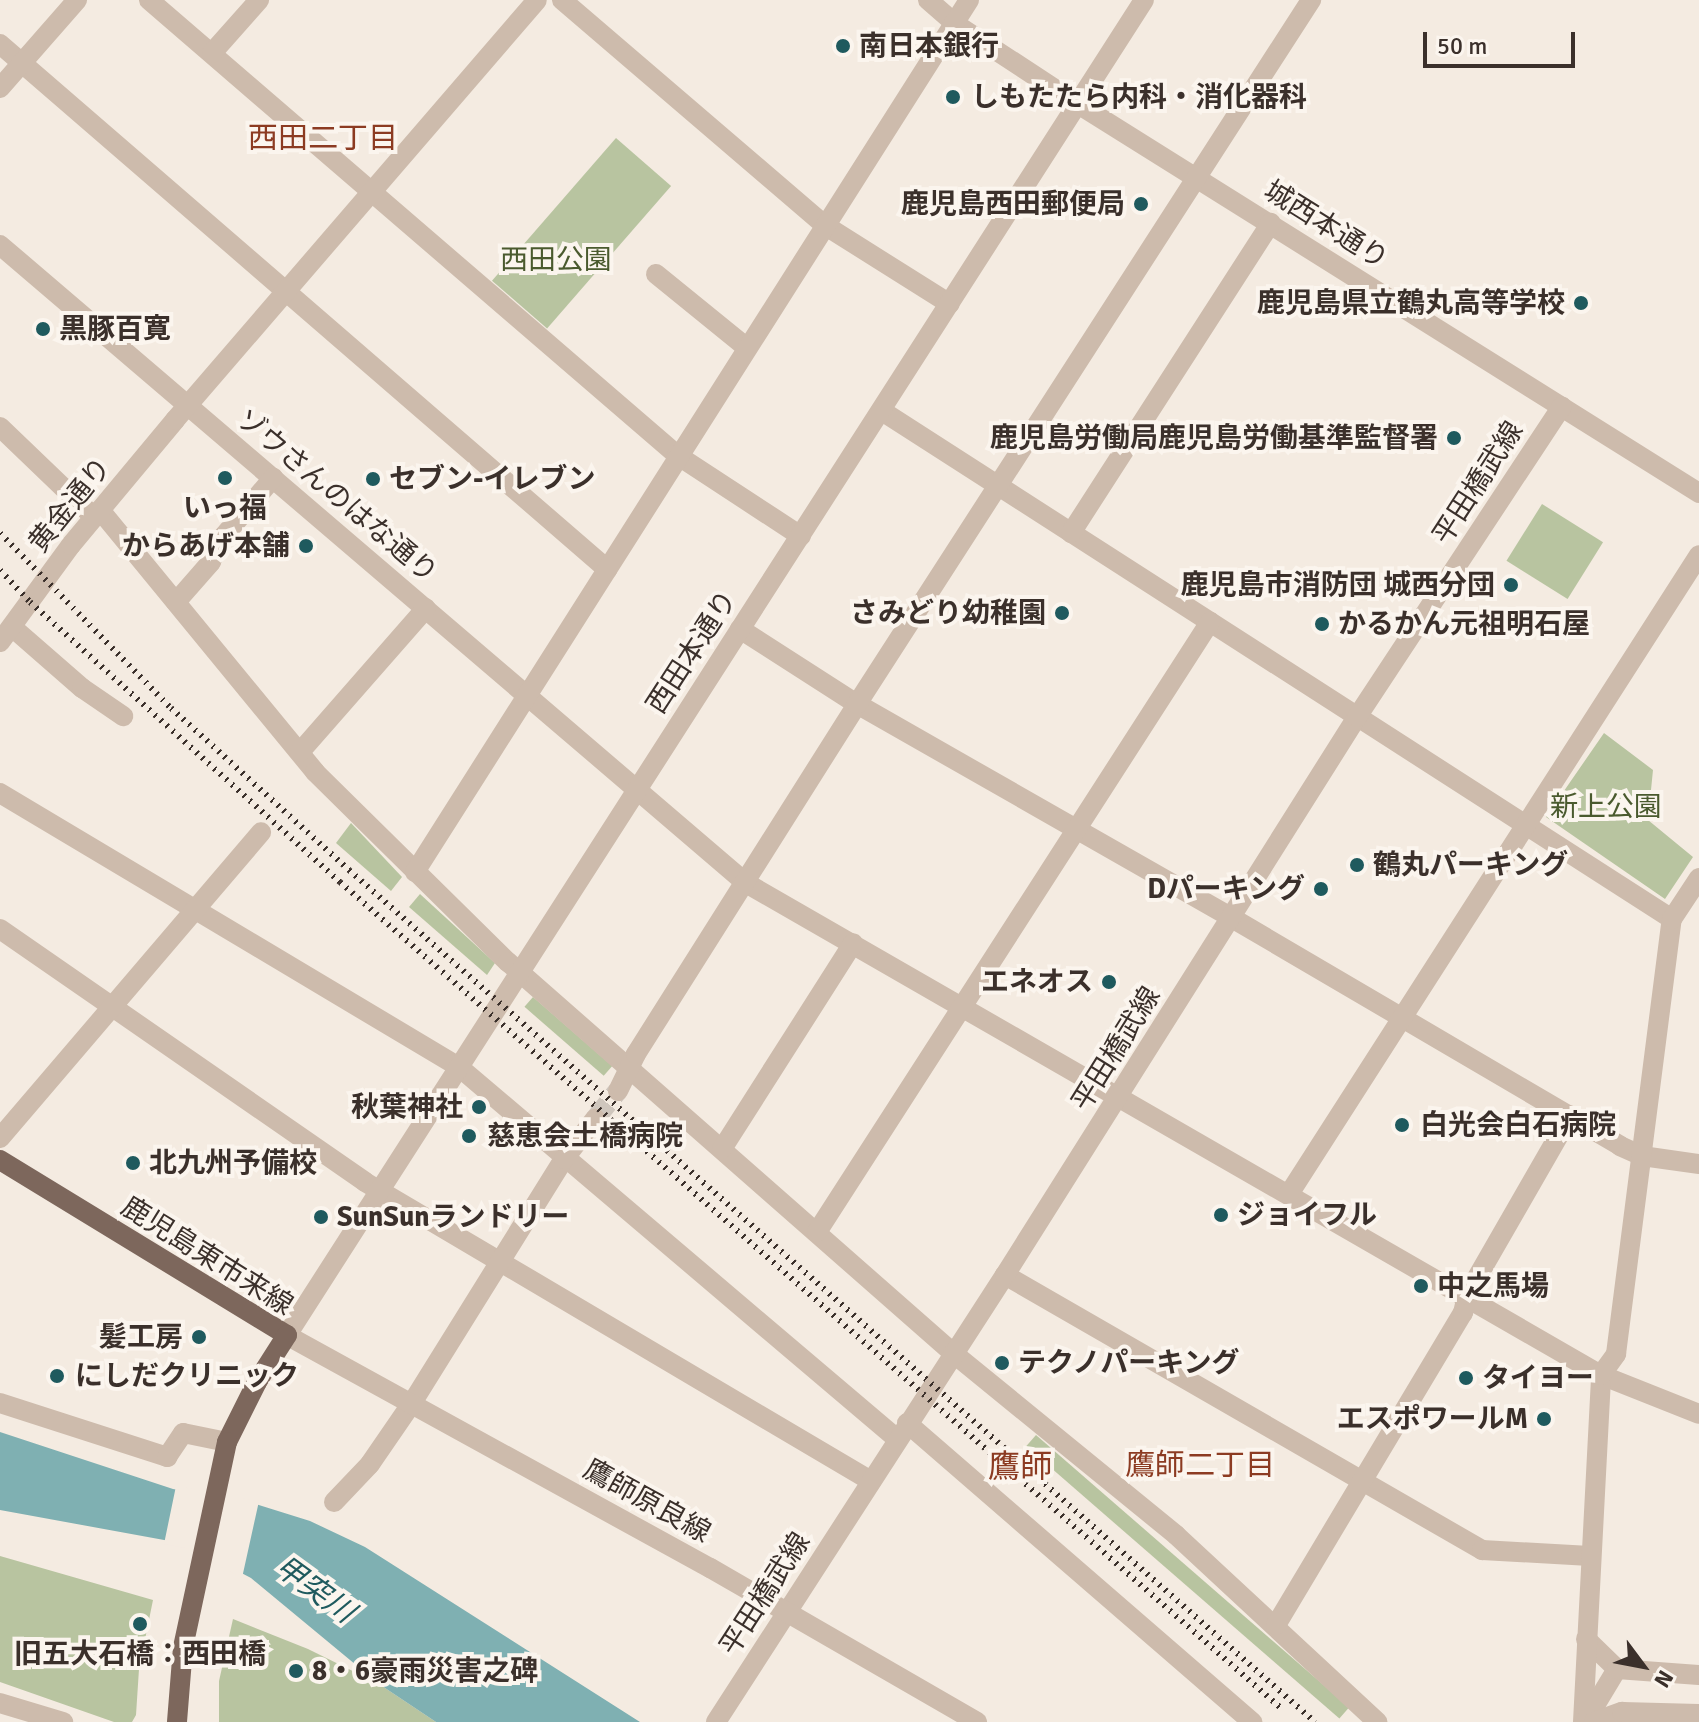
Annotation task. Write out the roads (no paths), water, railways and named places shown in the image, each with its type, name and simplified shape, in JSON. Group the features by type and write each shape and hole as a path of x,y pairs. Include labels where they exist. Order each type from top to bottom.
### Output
{"main road":[{"name":"鹿児島東市来線","path":"0,1160 287,1335 257,1382 227,1442 183,1647 177,1722"}],"street":[{"path":"0,88 77,0"},
{"path":"149,0 677,455 801,536"},
{"path":"212,53 259,0"},
{"name":"黄金通り","path":"6,635 97,514 537,0"},
{"path":"562,0 826,226 950,304"},
{"name":"城西本通り","path":"928,0 954,23 1078,104 1562,406 1696,483"},
{"path":"415,872 677,455 969,0"},
{"name":"西田本通り","path":"287,1335 1144,0"},
{"path":"618,1091 629,1068 857,704 1311,0"},
{"path":"0,44 607,569"},
{"path":"1071,533 1271,223"},
{"name":"ゾウさんのはな通り","path":"0,245 746,883 1467,1295 1601,1375 1699,1414"},
{"path":"656,274 747,348"},
{"name":"平田橋武線","path":"716,1722 1119,1097 1357,717 1562,406"},
{"path":"882,411 1672,919"},
{"path":"0,427 97,514 176,602 300,752 415,872 521,974 953,1353 1176,1535 1377,1722"},
{"path":"176,602 211,562 217,544 273,478"},
{"path":"1289,1194 1699,555"},
{"path":"300,752 426,608"},
{"path":"817,1232 1210,622"},
{"path":"740,629 857,704 1570,1116 1642,1156 1699,1164"},
{"path":"6,635 123,716"},
{"path":"0,793 459,1067 564,1159 902,1431 1252,1722"},
{"path":"0,1138 111,1006 197,911 261,832"},
{"path":"1584,1722 1601,1375 1616,1354 1672,919 1699,878"},
{"path":"0,929 380,1191 871,1481"},
{"path":"722,1149 853,943"},
{"path":"1276,1625 1463,1313 1467,1295 1570,1116"},
{"path":"334,1502 370,1464 412,1403 564,1159 595,1119"},
{"path":"1005,1275 1482,1550 1590,1556"},
{"name":"鷹師原良線","path":"287,1335 786,1611 977,1722"},
{"path":"0,1403 167,1457 183,1433 227,1442"},
{"path":"1586,1639 1617,1669 1699,1675"},
{"path":"1584,1722 1617,1669"},
{"path":"0,1703 63,1722"},
{"path":"1594,1722 1622,1712 1699,1714"}],"water":[{"name":"甲突川","path":"0,1432 173,1489 252,1503 310,1521 365,1547 640,1722 436,1722 379,1684 251,1578 186,1544 0,1510"}],"tunnel":[{"path":"595,1119 618,1091"}],"railway":[{"path":"0,533 171,708 349,870 1315,1722"},
{"path":"0,570 30,602 340,882 1282,1709"}],"place":[{"name":"南日本銀行","path":"843,46"},
{"name":"しもたたら内科・消化器科","path":"953,97"},
{"name":"鹿児島西田郵便局","path":"1141,204"},
{"name":"鹿児島県立鶴丸高等学校","path":"1581,303"},
{"name":"黒豚百寛","path":"43,329"},
{"name":"鹿児島労働局鹿児島労働基準監督署","path":"1454,438"},
{"name":"いっ福","path":"225,478"},
{"name":"セブン-イレブン","path":"373,479"},
{"name":"からあげ本舗","path":"306,546"},
{"name":"鹿児島市消防団 城西分団","path":"1511,585"},
{"name":"さみどり幼稚園","path":"1062,613"},
{"name":"かるかん元祖明石屋","path":"1322,624"},
{"name":"鶴丸パーキング","path":"1357,865"},
{"name":"Dパーキング","path":"1321,889"},
{"name":"エネオス","path":"1109,982"},
{"name":"秋葉神社","path":"479,1107"},
{"name":"白光会白石病院","path":"1402,1125"},
{"name":"慈恵会土橋病院","path":"469,1136"},
{"name":"北九州予備校","path":"133,1163"},
{"name":"ジョイフル","path":"1221,1215"},
{"name":"SunSunランドリー","path":"321,1217"},
{"name":"中之馬場","path":"1421,1286"},
{"name":"髪工房","path":"199,1337"},
{"name":"テクノパーキング","path":"1002,1363"},
{"name":"にしだクリニック","path":"57,1376"},
{"name":"タイヨー","path":"1466,1378"},
{"name":"エスポワールM","path":"1544,1419"},
{"name":"旧五大石橋：西田橋","path":"140,1624"},
{"name":"8・6豪雨災害之碑","path":"296,1671"}],"district":[{"name":"西田二丁目","path":"323,139"},
{"name":"鷹師二丁目","path":"1200,1466"},
{"name":"鷹師","path":"1020,1467"}],"park label":[{"name":"西田公園","path":"556,260"},
{"name":"新上公園","path":"1606,807"}]}
